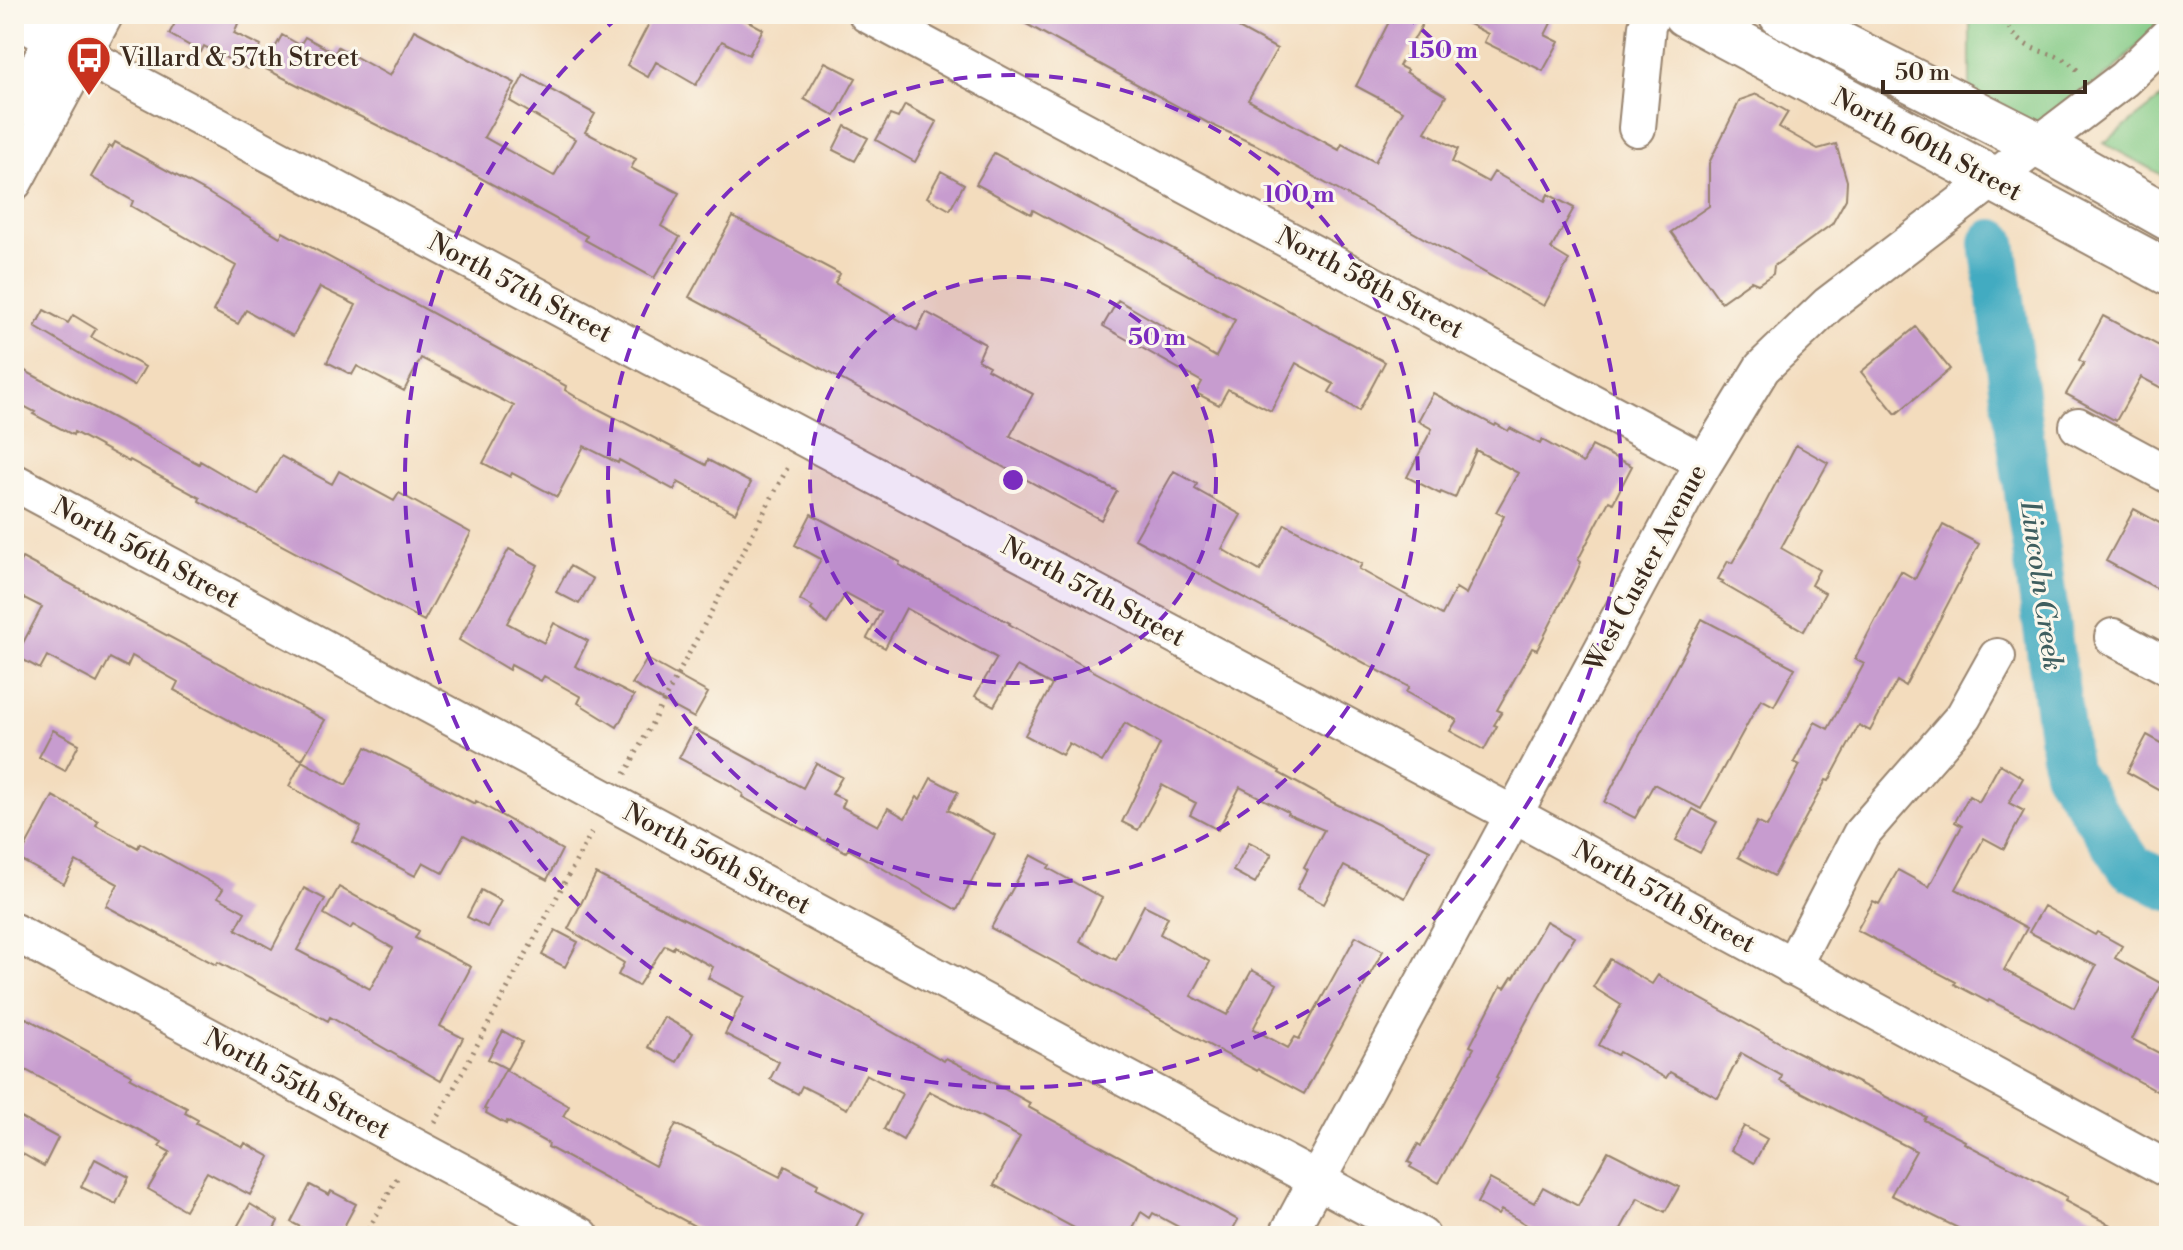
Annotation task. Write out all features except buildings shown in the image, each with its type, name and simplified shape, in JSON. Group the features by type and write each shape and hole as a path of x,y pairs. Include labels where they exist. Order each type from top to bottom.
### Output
{"main road":[{"name":"North 60th Street","path":"1685,14 2169,273"},
{"name":"North 60th Street","path":"1781,14 2037,144 2169,218"}],"street":[{"path":"14,110 68,36 105,14"},
{"name":"North 58th Street","path":"867,14 1703,462"},
{"path":"1637,128 1647,26 1652,14"},
{"name":"North 57th Street","path":"14,18 68,36 2169,1170"},
{"name":"West Custer Avenue","path":"1287,1236 1703,462 1762,368 1828,305 2124,79 2169,35"},
{"path":"14,182 68,36"},
{"path":"2078,426 2169,475"},
{"name":"North 56th Street","path":"14,482 1421,1236"},
{"path":"2113,637 2169,667"},
{"path":"1792,967 1861,834 1964,716 1997,657"},
{"name":"North 55th Street","path":"14,932 581,1236"}],"path":[{"path":"2001,14 2011,33 2026,46 2044,54 2059,55 2080,73"},
{"path":"625,774 789,465"},
{"path":"432,1129 594,828"},
{"path":"365,1236 397,1178"}],"green space":[{"path":"1970,14 2169,14 2112,72 2035,125 1970,91"},
{"path":"2169,92 2169,179 2104,143"}],"waterway":[{"name":"Lincoln Creek","path":"1993,243 2067,771 2131,867 2169,887"}],"place":[{"name":"Villard & 57th Street","path":"89,97"}]}
